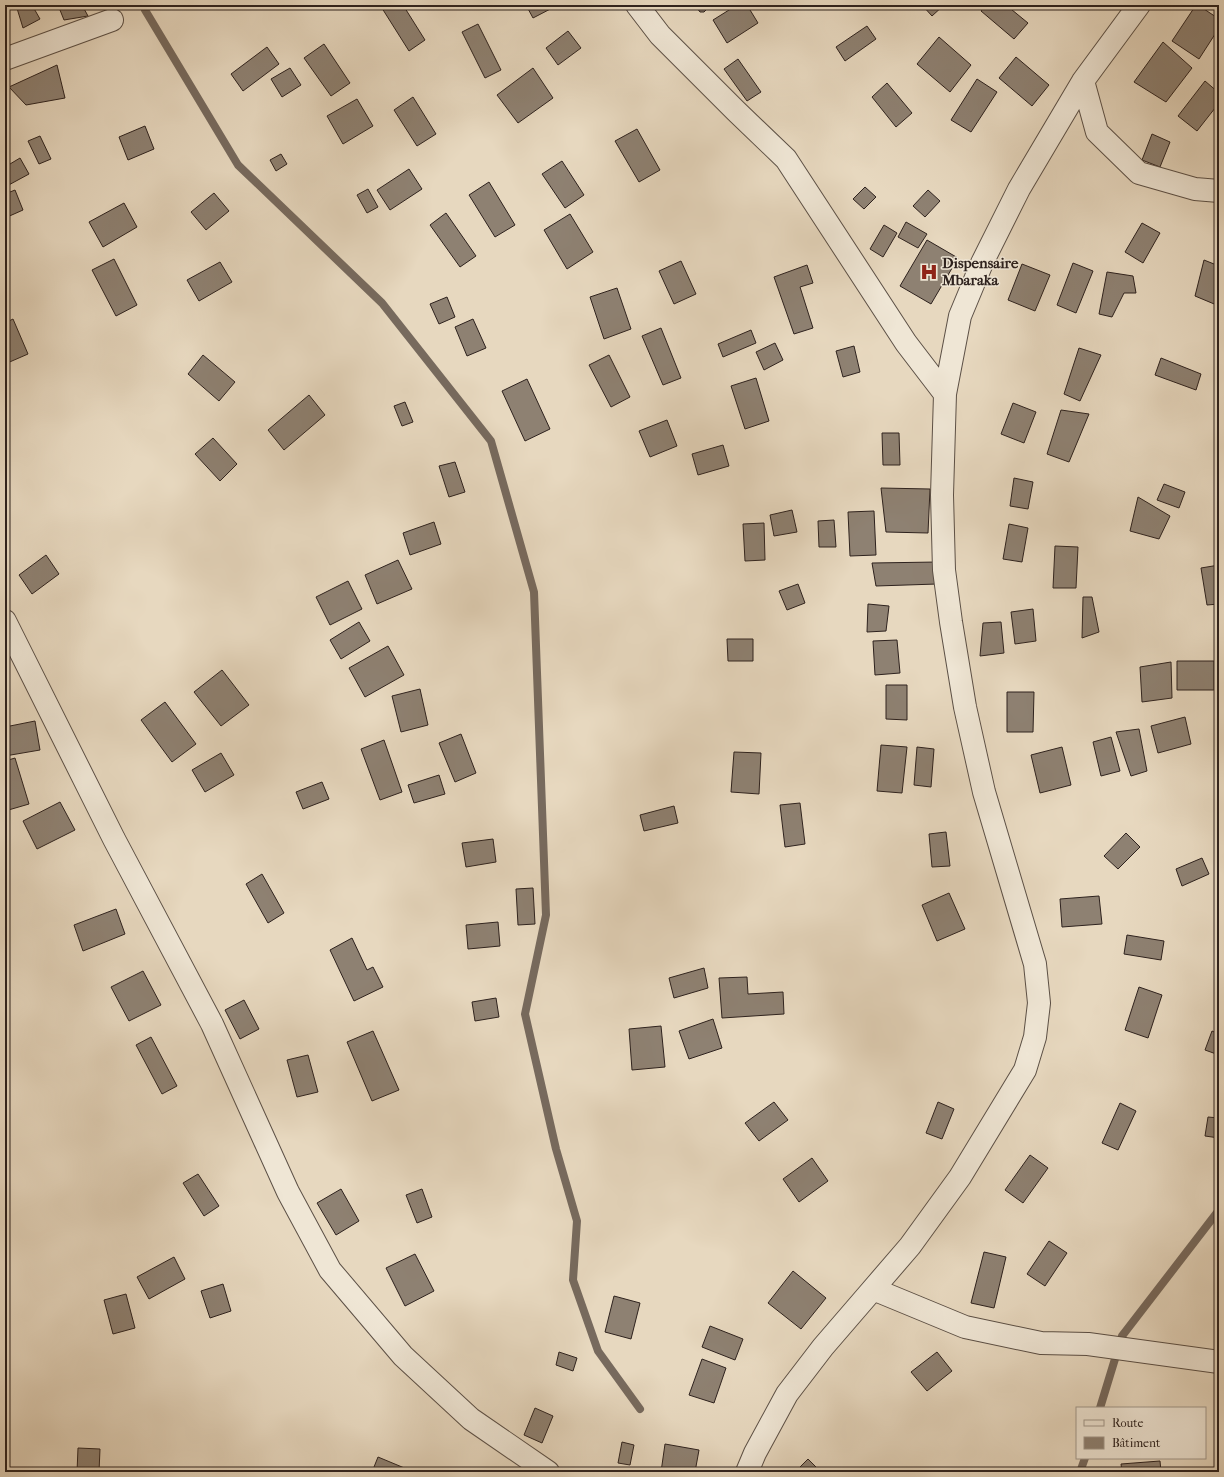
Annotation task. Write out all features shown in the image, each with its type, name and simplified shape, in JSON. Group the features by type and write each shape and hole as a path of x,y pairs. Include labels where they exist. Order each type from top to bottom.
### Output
{"street":[{"path":"637,5 660,35 786,159 906,343 945,394"},
{"path":"747,1472 755,1453 787,1394 823,1347 910,1246 960,1177 1025,1070 1036,1037 1039,1003 1035,964 984,792 965,707 951,622 943,562 942,495 945,394 960,316 982,263 1019,189 1083,81 1139,5"},
{"path":"5,59 112,20"},
{"path":"1083,81 1097,132 1139,174 1195,189 1219,190"},
{"path":"5,621 114,839 212,1024 288,1192 330,1270 403,1356 471,1419 548,1472"},
{"path":"873,1289 965,1327 1034,1342 1088,1344 1219,1362"}],"building":[{"path":"16,5 32,5 40,19 23,28"},
{"path":"58,5 82,5 88,16 64,20"},
{"path":"380,5 403,5 425,40 409,51"},
{"path":"526,5 558,5 533,18"},
{"path":"697,5 708,5 704,12 700,12"},
{"path":"737,5 747,5 758,23 727,43 713,20"},
{"path":"922,5 944,5 932,16"},
{"path":"986,5 1006,5 1028,23 1014,39 981,11"},
{"path":"1196,5 1219,19 1219,28 1199,59 1172,41"},
{"path":"478,24 501,70 485,78 462,32"},
{"path":"867,26 876,39 845,61 836,47"},
{"path":"568,31 581,48 558,65 546,48"},
{"path":"939,37 971,65 950,92 917,64"},
{"path":"1163,42 1192,68 1166,102 1134,82"},
{"path":"324,44 350,83 331,96 304,58"},
{"path":"267,47 279,64 243,91 231,74"},
{"path":"1016,57 1049,85 1032,106 999,78"},
{"path":"738,59 761,92 747,101 724,69"},
{"path":"57,65 65,98 26,105 9,87"},
{"path":"290,68 301,85 282,97 271,79"},
{"path":"533,68 553,98 518,123 497,95"},
{"path":"977,79 997,92 971,132 951,120"},
{"path":"1205,81 1219,93 1219,103 1197,131 1178,116"},
{"path":"887,83 912,113 896,127 872,97"},
{"path":"413,97 436,134 417,146 394,110"},
{"path":"357,99 373,126 343,144 327,116"},
{"path":"145,126 154,149 128,160 119,137"},
{"path":"637,129 660,170 639,182 615,141"},
{"path":"1152,134 1170,142 1160,167 1142,160"},
{"path":"40,136 51,159 39,164 28,141"},
{"path":"281,154 287,164 276,171 270,160"},
{"path":"20,158 29,174 5,187 5,167"},
{"path":"562,161 584,195 565,208 542,174"},
{"path":"409,169 422,189 390,210 377,190"},
{"path":"489,182 515,225 495,237 469,195"},
{"path":"865,187 876,197 864,209 853,199"},
{"path":"368,189 378,207 367,213 357,195"},
{"path":"15,190 23,210 5,218 5,194"},
{"path":"928,190 940,201 925,217 913,206"},
{"path":"214,193 229,211 206,230 191,212"},
{"path":"124,203 137,227 103,247 89,222"},
{"path":"446,213 476,256 460,267 430,225"},
{"path":"570,214 593,252 567,269 544,230"},
{"path":"906,222 927,234 918,248 898,237"},
{"path":"1142,223 1160,233 1143,263 1125,252"},
{"path":"884,225 897,233 883,257 870,249"},
{"name":"Dispensaire Mbaraka","path":"927,240 958,258 931,304 900,286"},
{"path":"114,259 137,305 116,316 92,270"},
{"path":"1204,260 1219,266 1219,306 1195,296"},
{"path":"681,261 696,294 674,304 659,271"},
{"path":"220,262 232,282 199,301 187,280"},
{"path":"1073,263 1093,271 1076,313 1057,305"},
{"path":"1022,264 1050,275 1035,311 1008,300"},
{"path":"807,265 813,283 800,287 813,328 794,334 774,277"},
{"path":"1107,272 1133,276 1136,293 1124,293 1112,317 1099,314"},
{"path":"617,288 631,329 604,339 590,297"},
{"path":"447,297 455,317 439,324 430,304"},
{"path":"13,319 28,354 5,364 5,323"},
{"path":"473,319 486,348 467,356 455,327"},
{"path":"661,328 681,378 663,385 642,336"},
{"path":"751,330 756,343 723,357 718,344"},
{"path":"775,343 783,360 764,370 756,352"},
{"path":"854,346 860,372 843,377 836,351"},
{"path":"1079,348 1101,355 1080,401 1064,394"},
{"path":"203,355 235,382 219,401 188,374"},
{"path":"609,355 630,397 611,407 589,365"},
{"path":"1161,358 1201,374 1196,390 1155,375"},
{"path":"756,378 769,421 745,429 731,386"},
{"path":"527,379 550,429 525,441 502,391"},
{"path":"309,395 325,415 284,450 268,430"},
{"path":"405,402 413,422 402,426 394,406"},
{"path":"1013,403 1036,412 1024,443 1001,434"},
{"path":"1061,410 1089,414 1069,462 1047,454"},
{"path":"667,420 677,446 650,457 639,431"},
{"path":"882,433 899,433 900,465 883,465"},
{"path":"213,438 237,464 220,481 195,454"},
{"path":"723,445 729,466 698,475 692,454"},
{"path":"455,462 465,492 449,497 439,466"},
{"path":"1014,478 1033,482 1028,509 1010,506"},
{"path":"1164,484 1185,492 1179,508 1157,500"},
{"path":"881,488 930,489 928,533 886,532"},
{"path":"1138,497 1170,516 1159,539 1130,531"},
{"path":"792,510 797,532 774,536 770,515"},
{"path":"874,511 876,555 850,556 848,512"},
{"path":"834,520 836,547 819,547 818,521"},
{"path":"434,522 441,544 410,555 403,533"},
{"path":"764,523 765,560 745,561 743,524"},
{"path":"1009,524 1028,528 1022,562 1003,559"},
{"path":"1055,546 1078,547 1076,588 1053,588"},
{"path":"46,555 59,574 32,594 19,575"},
{"path":"398,560 412,589 377,604 365,575"},
{"path":"937,562 937,584 876,586 872,563"},
{"path":"1219,565 1219,604 1207,605 1201,568"},
{"path":"348,581 362,609 330,625 316,597"},
{"path":"798,584 805,603 787,610 779,591"},
{"path":"1083,597 1092,597 1099,632 1082,638"},
{"path":"868,604 889,606 886,631 867,632"},
{"path":"1033,609 1036,641 1015,644 1011,612"},
{"path":"359,622 370,641 341,659 330,640"},
{"path":"1001,622 1004,653 980,656 983,623"},
{"path":"727,639 753,639 753,661 728,661"},
{"path":"897,640 900,673 875,675 873,641"},
{"path":"388,646 404,675 365,697 349,668"},
{"path":"1177,661 1214,661 1214,690 1177,690"},
{"path":"1171,662 1172,698 1142,702 1140,667"},
{"path":"222,670 249,705 221,726 194,692"},
{"path":"886,685 907,685 907,720 886,719"},
{"path":"420,689 428,725 401,732 392,696"},
{"path":"1007,692 1034,692 1033,732 1007,732"},
{"path":"165,702 196,744 172,762 141,720"},
{"path":"1185,717 1191,744 1158,753 1151,726"},
{"path":"35,721 40,750 5,756 5,727"},
{"path":"1139,729 1147,771 1131,776 1116,732"},
{"path":"461,734 476,773 455,782 439,743"},
{"path":"1111,737 1120,771 1101,776 1093,742"},
{"path":"384,740 402,792 380,800 361,749"},
{"path":"881,745 907,747 902,793 877,791"},
{"path":"917,747 934,749 931,787 914,785"},
{"path":"1062,747 1071,785 1040,793 1031,755"},
{"path":"734,752 761,753 759,794 731,792"},
{"path":"221,753 234,775 205,792 192,770"},
{"path":"15,758 29,804 5,811 5,761"},
{"path":"439,775 445,794 414,803 408,785"},
{"path":"322,782 329,799 303,809 296,792"},
{"path":"60,802 75,830 37,849 23,821"},
{"path":"800,803 805,844 785,847 780,805"},
{"path":"674,806 678,823 644,831 640,815"},
{"path":"946,832 950,866 932,867 929,834"},
{"path":"1126,833 1140,847 1118,869 1104,856"},
{"path":"493,839 496,862 466,867 462,843"},
{"path":"1202,858 1209,874 1182,886 1176,869"},
{"path":"262,874 284,913 268,923 246,884"},
{"path":"533,888 535,924 518,925 516,889"},
{"path":"949,893 965,929 937,941 922,905"},
{"path":"1099,896 1102,924 1062,927 1060,899"},
{"path":"116,909 125,934 83,951 74,925"},
{"path":"498,922 500,946 468,949 466,925"},
{"path":"1127,935 1164,941 1161,960 1124,954"},
{"path":"352,938 367,970 373,967 383,987 354,1001 330,950"},
{"path":"704,968 708,988 674,998 669,978"},
{"path":"143,971 161,1005 129,1021 111,987"},
{"path":"747,977 748,994 783,992 784,1014 722,1018 719,978"},
{"path":"1139,987 1162,995 1148,1038 1125,1030"},
{"path":"496,998 499,1017 475,1021 472,1002"},
{"path":"244,1000 259,1029 240,1039 225,1010"},
{"path":"713,1019 722,1048 689,1059 679,1031"},
{"path":"661,1026 665,1067 632,1070 629,1029"},
{"path":"373,1031 399,1090 372,1101 347,1042"},
{"path":"1212,1031 1219,1034 1219,1055 1205,1050"},
{"path":"151,1037 177,1086 162,1094 136,1045"},
{"path":"308,1055 318,1092 297,1097 287,1060"},
{"path":"774,1102 788,1120 759,1141 745,1123"},
{"path":"938,1102 954,1109 942,1139 926,1133"},
{"path":"1120,1103 1136,1111 1118,1150 1102,1143"},
{"path":"1208,1117 1219,1118 1219,1138 1205,1136"},
{"path":"1030,1155 1048,1168 1023,1203 1005,1190"},
{"path":"812,1158 828,1181 799,1202 783,1179"},
{"path":"198,1174 219,1206 204,1216 183,1183"},
{"path":"341,1189 359,1221 336,1235 317,1203"},
{"path":"422,1189 432,1217 417,1223 406,1195"},
{"path":"1049,1241 1067,1253 1045,1286 1027,1274"},
{"path":"984,1252 1006,1257 994,1308 971,1303"},
{"path":"415,1254 434,1291 405,1306 386,1268"},
{"path":"174,1257 185,1279 149,1299 137,1277"},
{"path":"793,1271 826,1298 801,1329 768,1303"},
{"path":"223,1284 231,1311 210,1318 201,1291"},
{"path":"126,1294 135,1328 113,1334 104,1300"},
{"path":"614,1296 640,1303 631,1339 605,1332"},
{"path":"710,1326 743,1339 735,1360 702,1347"},
{"path":"559,1352 577,1358 573,1371 556,1365"},
{"path":"937,1352 952,1371 927,1391 911,1372"},
{"path":"702,1359 726,1368 714,1403 689,1395"},
{"path":"535,1408 553,1416 542,1443 524,1435"},
{"path":"622,1442 634,1445 630,1465 618,1463"},
{"path":"665,1444 699,1450 695,1472 661,1472"},
{"path":"78,1448 100,1449 99,1472 77,1472"},
{"path":"378,1457 414,1472 372,1472"},
{"path":"808,1459 821,1472 795,1472"},
{"path":"1160,1461 1161,1472 1122,1472 1121,1464"}],"waterway":[{"path":"144,5 145,10 238,165 382,303 491,441 534,592 546,915 525,1014 556,1149 577,1221 573,1280 598,1351 640,1409"},
{"path":"1100,1407 1122,1336 1219,1210"},
{"path":"1080,1472 1085,1459"}],"place":[{"name":"Dispensaire Mbaraka","path":"929,272"}]}
